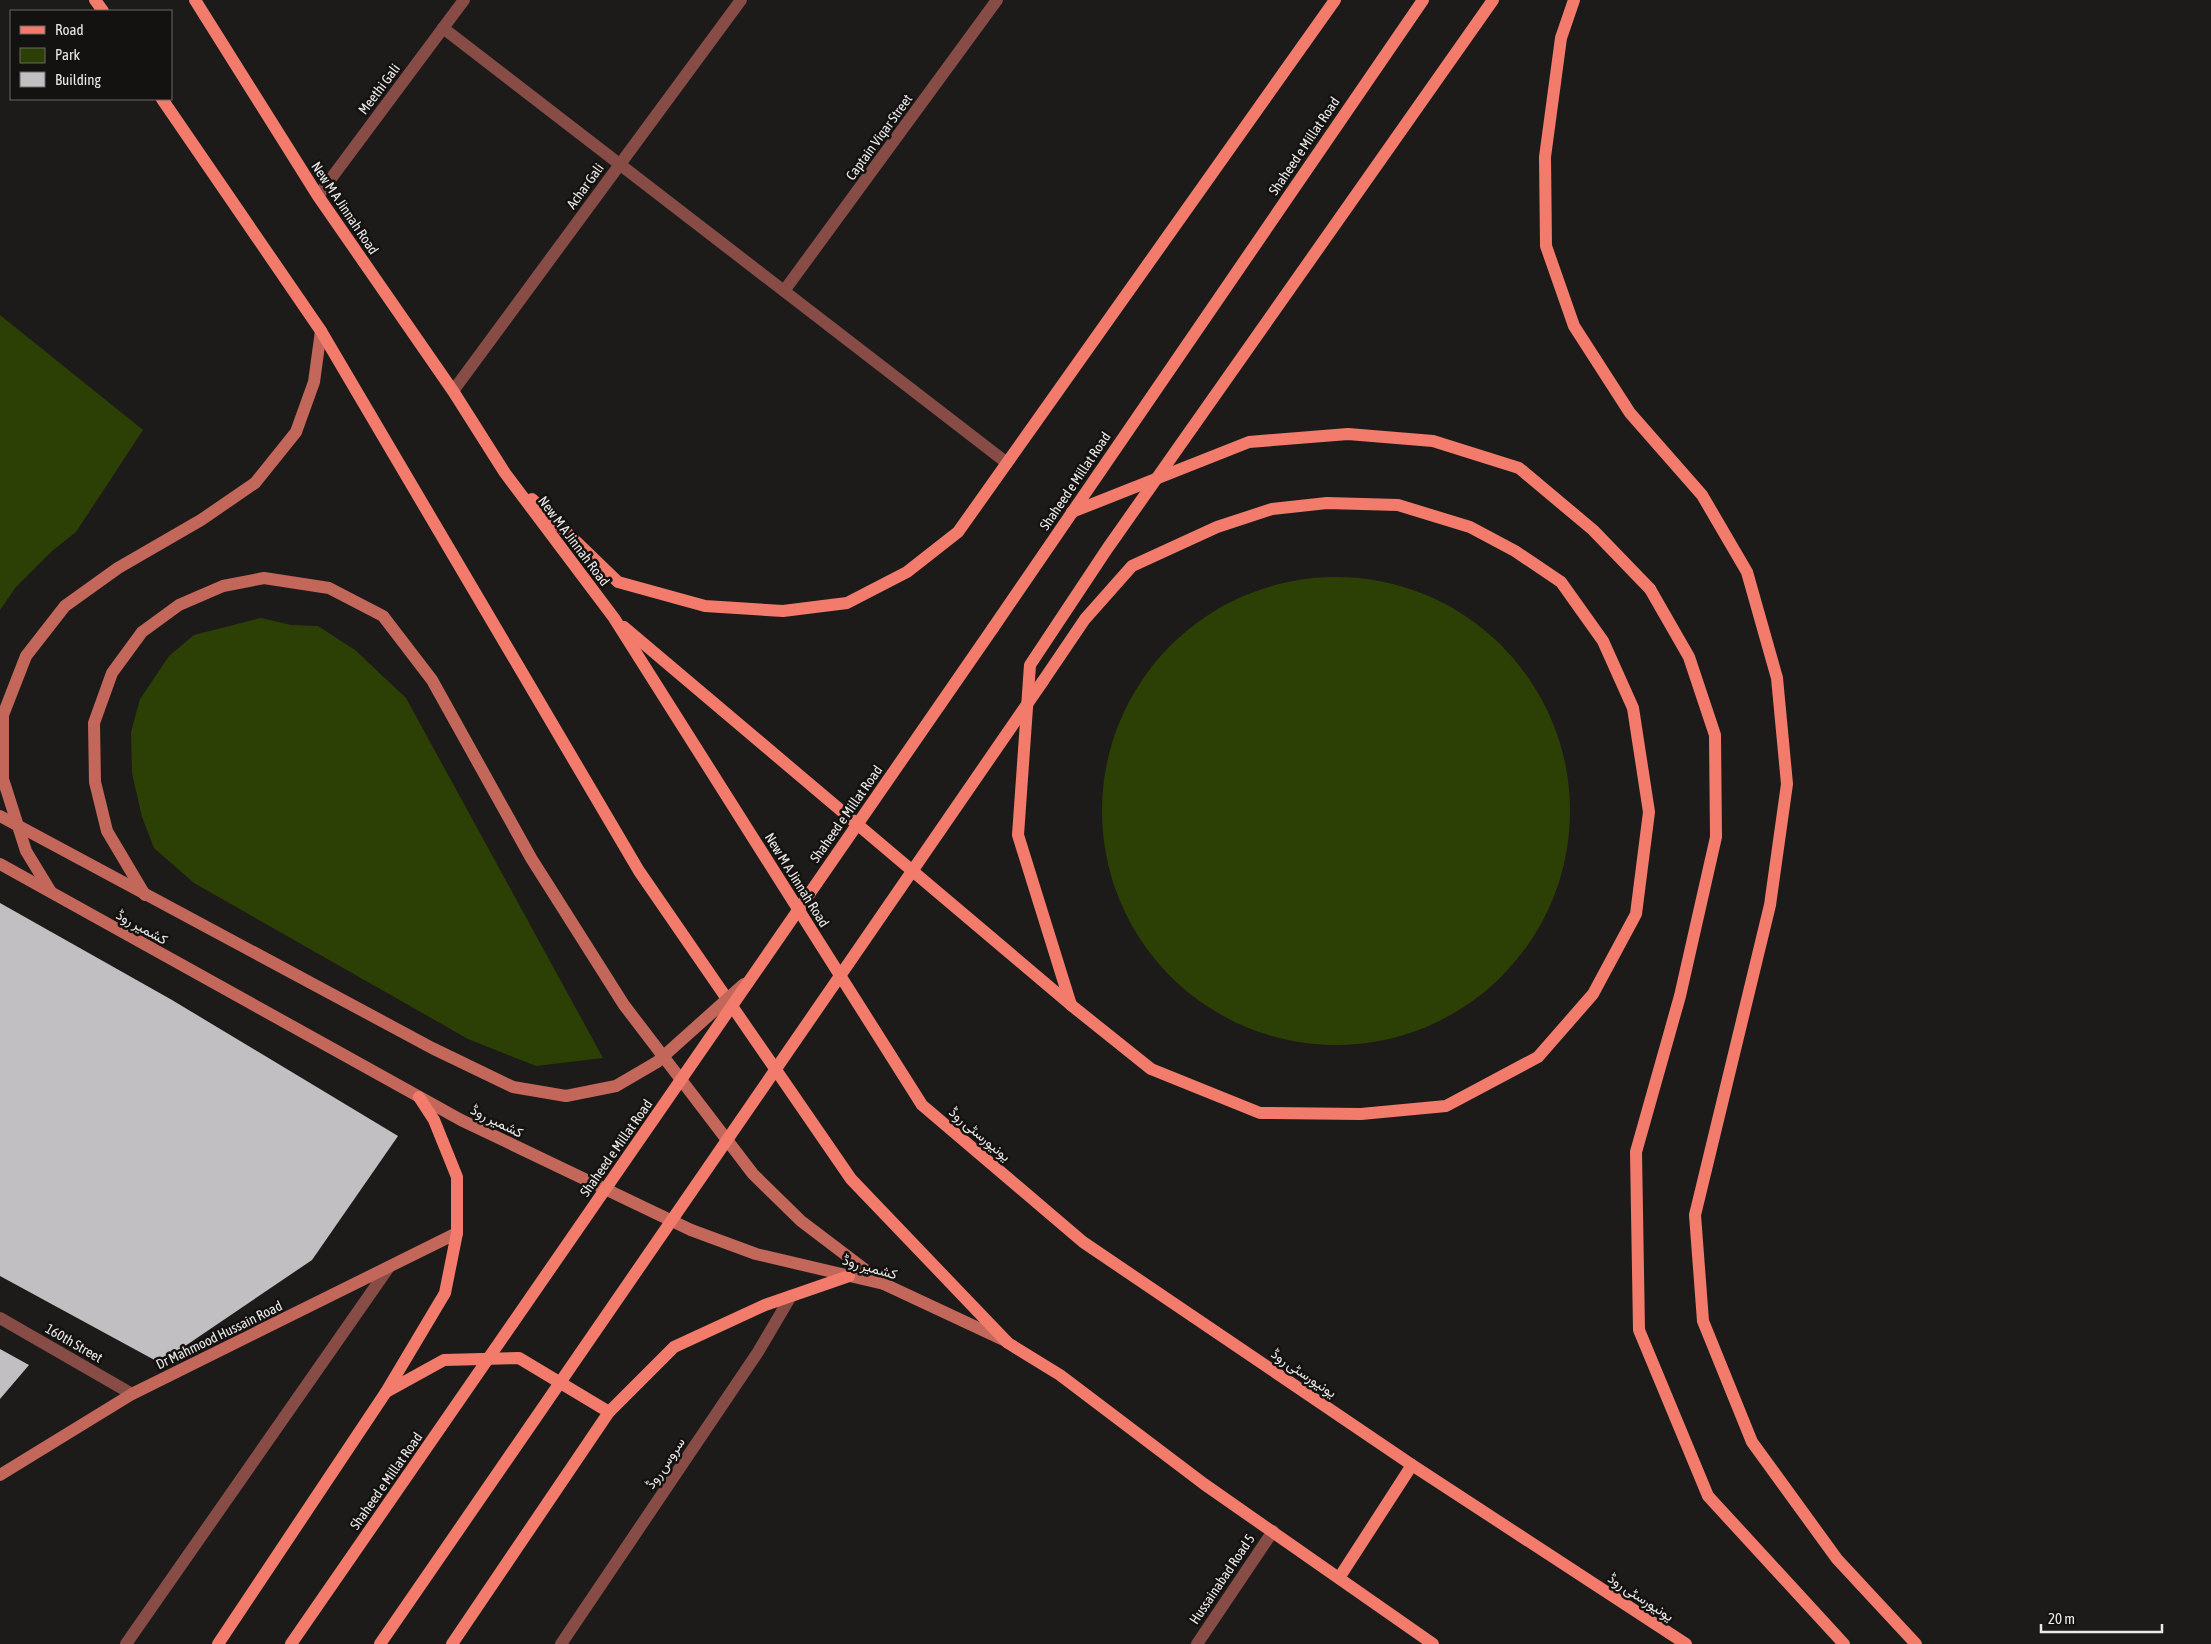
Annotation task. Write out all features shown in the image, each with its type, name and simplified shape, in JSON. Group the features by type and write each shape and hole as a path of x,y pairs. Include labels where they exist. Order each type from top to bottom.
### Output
{"main road":[{"name":"New M A Jinnah Road","path":"194,0 318,196 453,390 505,473 614,618 922,1105"},
{"path":"505,473 618,582 705,606 783,611 848,603 907,572 958,532 1335,0"},
{"name":"Shaheed e Millat Road","path":"291,1644 1423,0"},
{"path":"1070,1005 1018,835 1030,665 1112,541 1493,0"},
{"path":"1574,0 1561,38 1545,157 1546,246 1574,326 1630,413 1702,495 1747,572 1777,678 1787,784 1770,904 1695,1215 1703,1321 1752,1442 1837,1559 1916,1644"},
{"path":"163,100 321,331 639,871 852,1179 1008,1342 1060,1375 1204,1484 1433,1644"},
{"path":"52,894 26,851 3,779 3,715 26,656 65,606 118,568 201,520 255,483 296,432 314,382 321,331"},
{"path":"1072,512 1249,442 1348,434 1433,441 1519,468 1593,530 1650,589 1689,657 1715,735 1716,837 1680,996 1636,1152 1640,1330 1708,1496 1844,1644"},
{"path":"380,1644 1043,681 1085,619 1132,566 1217,527 1272,509 1327,503 1398,505 1470,527 1516,551 1562,582 1603,641 1633,708 1649,812 1636,914 1593,994 1538,1058 1446,1106 1361,1114 1260,1113 1151,1069 1070,1005 614,618"},
{"path":"145,895 107,831 95,782 94,723 112,673 142,632 179,605 223,586 264,578 330,588 383,616 432,680 532,858 624,1005 753,1174 801,1221 884,1284"},
{"name":"کشمیر روڈ","path":"0,816 432,1048 513,1087 566,1096 616,1086 658,1062 752,977"},
{"name":"کشمیر روڈ","path":"0,864 461,1120 690,1230 756,1254 884,1284 1008,1342"},
{"path":"218,1644 386,1392 446,1293 457,1233 458,1177 434,1120 419,1096"},
{"name":"یونیورسٹی روڈ","path":"922,1105 1083,1242 1412,1465 1686,1644"},
{"name":"Dr Mahmood Hussain Road","path":"0,1475 132,1394 457,1233"},
{"path":"452,1644 609,1412 674,1346 791,1296 849,1276"},
{"path":"386,1392 444,1360 519,1358 609,1412"},
{"path":"1339,1578 1412,1465"}],"street":[{"name":"Meethi Gali","path":"318,196 464,0"},
{"name":"Achar Gali","path":"453,390 741,0"},
{"name":"Captain Viqar Street","path":"784,291 997,0"},
{"path":"443,28 1007,463"},
{"path":"126,1644 390,1267"},
{"name":"سروس روڈ","path":"561,1644 758,1352 791,1296"},
{"name":"160th Street","path":"0,1318 132,1394"},
{"name":"Hussainabad Road 5","path":"1196,1644 1273,1531"}],"green space":[{"path":"0,315 143,430 76,532 52,551 16,587 0,610"},
{"path":"1336,577 1382,581 1426,595 1466,616 1502,645 1531,681 1552,721 1566,765 1570,811 1566,857 1552,901 1531,941 1502,977 1466,1006 1426,1027 1382,1041 1336,1045 1290,1041 1246,1027 1206,1006 1170,977 1141,941 1120,901 1106,857 1102,811 1106,765 1120,721 1141,681 1170,645 1206,616 1246,595 1290,581"},
{"path":"261,618 291,625 318,626 355,650 406,698 603,1058 536,1066 468,1039 194,883 154,848 142,817 132,773 131,732 140,699 169,656 194,635"}],"building":[{"path":"0,903 172,1000 398,1136 312,1260 160,1363 0,1276"},
{"path":"0,1349 29,1365 0,1399"}]}
